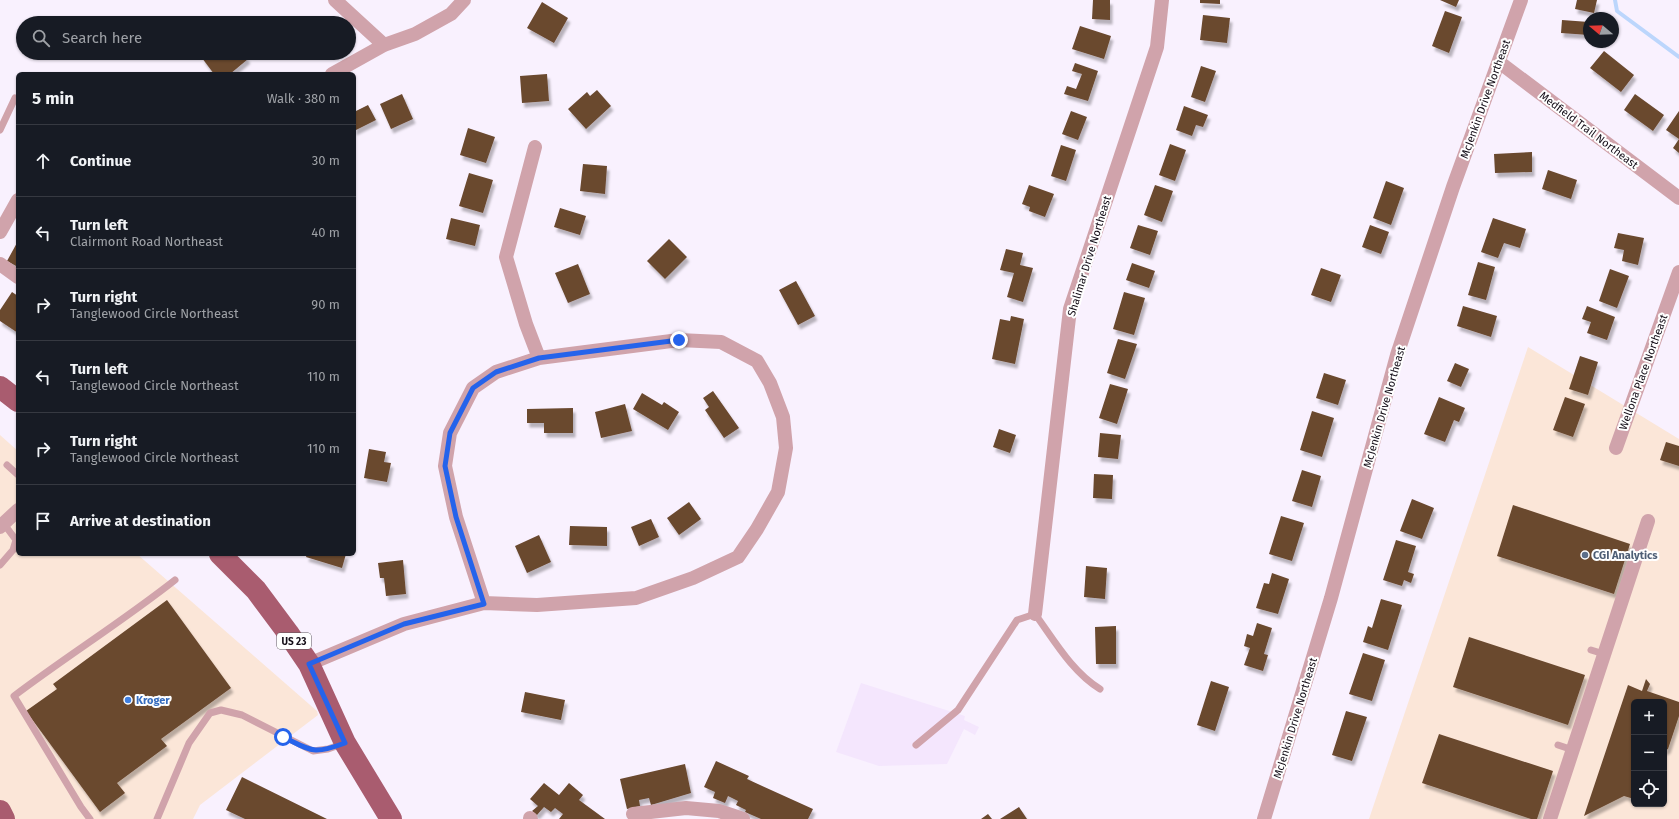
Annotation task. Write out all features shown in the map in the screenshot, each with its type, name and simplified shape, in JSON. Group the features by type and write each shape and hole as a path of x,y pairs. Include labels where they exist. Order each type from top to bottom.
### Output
{"main road":[{"path":"0,387 16,399"},
{"name":"US 23","path":"222,556 256,590 288,632 309,664 345,743 391,819"},
{"path":"0,811 4,819"}],"street":[{"path":"335,0 352,16"},
{"path":"336,72 384,45 415,34 451,14 464,0"},
{"name":"Shalimar Drive Northeast","path":"1035,614 1070,309 1157,47 1162,0"},
{"name":"McJenkin Drive Northeast","path":"1264,819 1331,598 1397,355 1453,187 1521,0"},
{"path":"356,19 384,45"},
{"name":"Medfield Trail Northeast","path":"1499,62 1679,198"},
{"path":"535,147 506,257 526,324 539,358"},
{"path":"0,232 16,204"},
{"path":"0,264 16,276"},
{"name":"Wellona Place Northeast","path":"1616,448 1679,272"},
{"path":"309,664 404,624 484,604 537,605 636,598 693,578 738,557 757,529 778,492 786,448 783,417 770,383 757,361 721,342 679,340 539,358 496,372 473,388 450,433 445,466 456,517 484,604"},
{"path":"2,525 16,512"},
{"path":"1550,819 1573,750 1597,652 1644,522"},
{"path":"633,814 686,808 719,811 743,819"}],"lane":[{"path":"0,130 15,98"},
{"path":"7,465 16,473"},
{"path":"0,565 13,550 16,540 2,525"},
{"path":"90,819 81,807 14,696 51,668 141,606 175,580"},
{"path":"916,745 958,710 1017,620 1035,614 1078,672 1087,682 1100,689"},
{"path":"157,819 189,743 210,713 221,710 242,715 313,751 328,749 345,743"},
{"path":"1558,745 1573,750"}],"shaded area":[{"path":"1528,347 1679,439 1679,819 1369,819"},
{"path":"0,435 16,449 16,556 139,556 317,711 318,715 200,805 193,819 0,819"},
{"path":"861,683 965,716 964,720 979,727 975,735 964,729 947,764 879,766 836,752"}],"building":[{"path":"1093,0 1110,0 1110,20 1092,19"},
{"path":"1200,0 1220,0 1220,4 1200,3"},
{"path":"1440,0 1459,0 1456,7"},
{"path":"1577,0 1597,0 1594,12 1575,9"},
{"path":"542,2 568,18 554,43 527,28"},
{"path":"1445,11 1462,17 1449,53 1432,46"},
{"path":"1203,15 1230,18 1227,43 1200,40"},
{"path":"1562,20 1583,22 1583,35 1561,33"},
{"path":"1080,26 1111,36 1104,59 1072,49"},
{"path":"1604,51 1634,75 1621,92 1590,68"},
{"path":"204,60 247,60 232,72 212,72"},
{"path":"1075,63 1098,71 1088,101 1064,94 1067,86 1076,89 1082,74 1072,71"},
{"path":"1201,66 1216,71 1205,102 1191,97"},
{"path":"547,74 549,101 522,103 520,76"},
{"path":"597,90 611,106 586,129 568,109 587,92 590,96"},
{"path":"402,94 413,119 391,129 380,104"},
{"path":"1635,94 1664,115 1653,131 1624,110"},
{"path":"368,105 376,120 356,130 356,111"},
{"path":"1184,106 1208,115 1203,127 1196,125 1192,136 1176,130"},
{"path":"1071,111 1087,117 1078,140 1062,134"},
{"path":"1679,111 1679,139 1666,130"},
{"path":"468,128 495,137 486,163 460,155"},
{"path":"1679,139 1679,153 1673,148"},
{"path":"1170,144 1186,150 1175,181 1159,175"},
{"path":"1061,145 1076,150 1066,181 1051,176"},
{"path":"1532,152 1532,172 1495,173 1494,154"},
{"path":"583,164 607,166 605,194 580,191"},
{"path":"1548,170 1577,180 1571,199 1542,189"},
{"path":"469,173 493,180 483,213 459,206"},
{"path":"1386,181 1404,188 1391,225 1373,218"},
{"path":"1029,185 1054,194 1045,217 1029,211 1030,207 1022,204"},
{"path":"1155,185 1173,191 1162,222 1144,215"},
{"path":"560,208 586,216 580,235 554,227"},
{"path":"451,218 480,225 475,246 446,239"},
{"path":"1493,218 1526,229 1520,248 1504,243 1498,258 1481,252"},
{"path":"1138,225 1158,231 1150,255 1130,248"},
{"path":"1370,225 1389,232 1381,254 1362,247"},
{"path":"1618,233 1644,238 1638,265 1622,261 1624,250 1614,248"},
{"path":"669,239 687,257 665,279 647,261"},
{"path":"16,245 16,266 7,261"},
{"path":"1006,249 1023,253 1020,265 1033,268 1023,302 1007,297 1014,273 1000,270"},
{"path":"1478,262 1495,267 1486,300 1468,295"},
{"path":"1132,263 1155,271 1149,288 1126,280"},
{"path":"578,264 590,294 568,303 555,273"},
{"path":"1321,268 1341,275 1331,302 1311,295"},
{"path":"1610,269 1629,276 1617,308 1599,301"},
{"path":"796,281 815,316 798,325 779,290"},
{"path":"12,292 16,295 16,332 0,321 0,310"},
{"path":"1124,292 1145,298 1134,335 1113,329"},
{"path":"1463,306 1497,316 1491,337 1457,326"},
{"path":"1587,306 1615,317 1607,340 1587,333 1591,322 1582,319"},
{"path":"1011,316 1024,319 1015,364 992,359 1000,319 1010,321"},
{"path":"1118,339 1137,344 1125,379 1107,373"},
{"path":"1580,356 1598,362 1588,395 1569,389"},
{"path":"1455,363 1469,369 1461,387 1447,381"},
{"path":"1324,373 1346,380 1338,405 1316,398"},
{"path":"1110,384 1128,389 1117,424 1099,418"},
{"path":"713,391 739,428 724,438 705,410 709,407 703,398"},
{"path":"642,393 662,405 664,402 679,412 668,430 633,409"},
{"path":"1439,397 1465,408 1459,422 1454,420 1445,442 1424,434"},
{"path":"1565,397 1585,404 1573,437 1553,430"},
{"path":"625,404 632,431 601,438 595,412"},
{"path":"573,408 573,433 544,433 544,423 527,423 527,409"},
{"path":"1312,411 1334,418 1322,457 1300,450"},
{"path":"999,429 1016,435 1010,453 993,447"},
{"path":"1100,433 1121,435 1118,459 1098,457"},
{"path":"1666,442 1679,446 1679,466 1660,460"},
{"path":"369,449 386,452 384,462 391,463 387,482 364,478"},
{"path":"1302,470 1321,476 1312,507 1292,501"},
{"path":"1094,474 1113,475 1112,499 1093,498"},
{"path":"1412,499 1434,508 1422,539 1400,531"},
{"path":"689,502 701,519 679,535 667,518"},
{"path":"1513,505 1630,544 1614,594 1497,556"},
{"path":"1281,516 1304,523 1292,561 1269,554"},
{"path":"651,519 659,537 639,546 631,527"},
{"path":"570,526 607,527 607,546 569,545"},
{"path":"539,535 551,562 527,573 515,546"},
{"path":"1396,540 1416,546 1408,572 1414,574 1411,583 1404,580 1402,586 1383,580"},
{"path":"306,556 345,556 342,568"},
{"path":"403,560 406,594 386,596 384,578 380,578 378,563"},
{"path":"1086,566 1107,568 1105,599 1084,597"},
{"path":"1272,573 1289,579 1278,614 1256,608 1264,583 1269,584"},
{"path":"1381,599 1402,605 1388,650 1363,642 1368,626 1372,628"},
{"name":"Kroger","path":"167,600 231,688 161,739 167,746 117,783 125,793 100,812 26,711 57,689 53,684"},
{"path":"1257,623 1272,628 1264,654 1268,655 1263,671 1244,665 1250,648 1244,646 1247,634 1253,636"},
{"path":"1116,626 1116,664 1096,664 1095,627"},
{"path":"1469,637 1585,675 1568,725 1453,687"},
{"path":"1363,653 1385,660 1372,701 1349,694"},
{"path":"1646,679 1650,684 1647,691 1679,702 1679,716 1668,749 1667,699 1631,699 1631,798 1624,796 1584,816 1628,685 1642,691"},
{"path":"1211,681 1229,687 1215,731 1197,725"},
{"path":"525,692 565,700 561,720 521,712"},
{"path":"1346,711 1367,717 1352,761 1332,755"},
{"path":"1439,734 1553,771 1537,819 1531,819 1422,783"},
{"path":"716,761 749,776 747,779 813,809 808,819 761,819 745,812 746,810 736,805 738,801 728,796 725,803 713,798 715,792 704,787"},
{"path":"685,764 691,793 651,805 649,798 639,800 640,806 627,809 620,779"},
{"path":"242,777 327,819 245,819 226,810"},
{"path":"544,783 559,795 569,783 583,795 579,800 605,819 559,819 563,814 555,808 551,812 544,807 537,815 532,811 538,806 530,799"},
{"path":"1019,807 1027,819 1000,819"},
{"path":"988,814 992,819 981,819"}],"waterway":[{"path":"1615,0 1617,11 1679,57"}],"place":[{"name":"CGI Analytics","path":"1585,555"},
{"name":"Kroger","path":"128,700"}],"route":[{"path":"283,737 313,751 328,749 345,743 309,664 404,624 484,604 456,517 445,466 450,433 473,388 496,372 539,358 679,340"}]}
